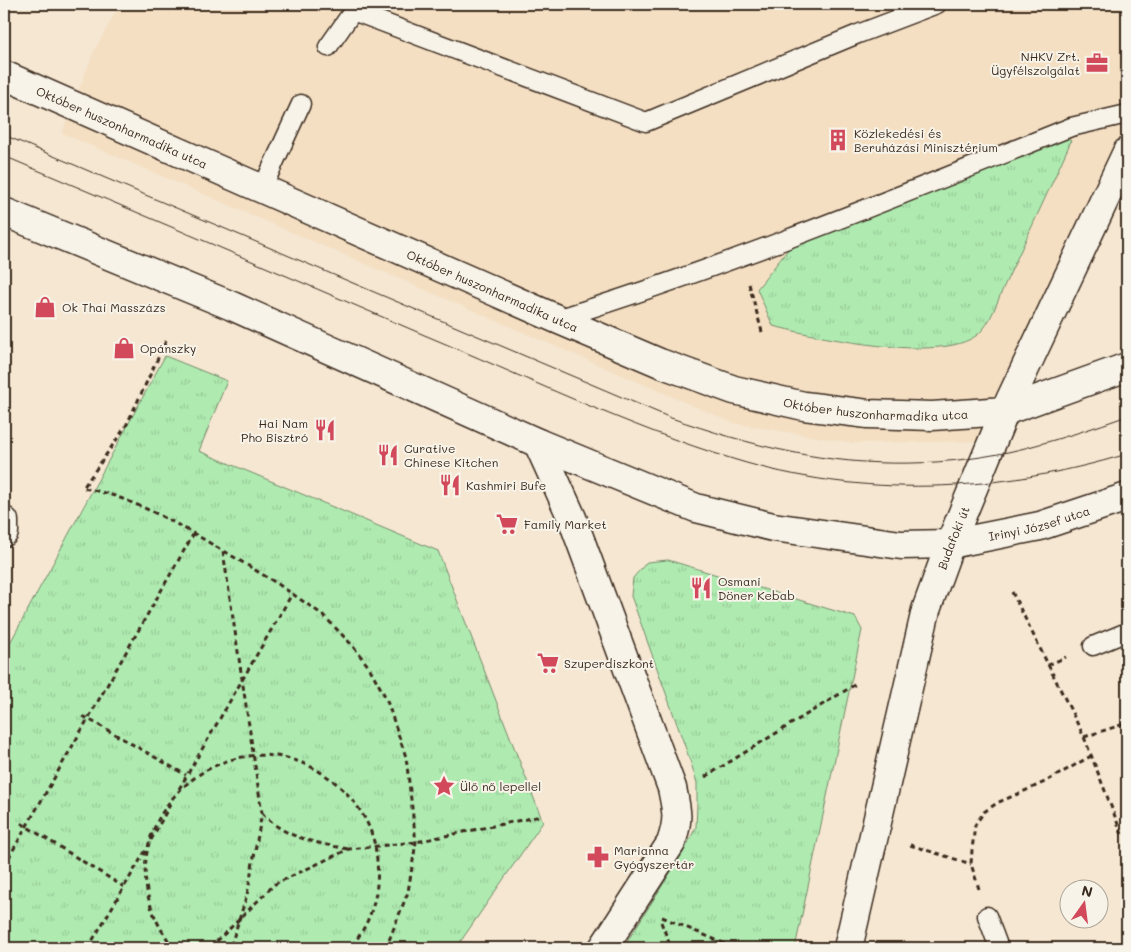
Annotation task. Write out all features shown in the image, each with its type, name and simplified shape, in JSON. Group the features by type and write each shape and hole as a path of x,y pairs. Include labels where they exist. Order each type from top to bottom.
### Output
{"main road":[{"name":"Október huszonharmadika utca","path":"4,75 557,319 660,363 734,390 804,406 868,414 932,416 1004,412"},
{"name":"Budafoki út","path":"848,948 926,610 950,544 1004,412 1127,152"},
{"path":"4,212 241,310 538,443 696,508 773,527 901,545 950,544"},
{"path":"1004,412 1127,367"},
{"path":"538,443 572,518 674,797 678,824 670,843 603,948"},
{"name":"Irinyi József utca","path":"950,544 1040,526 1127,497"},
{"path":"4,521 4,532"}],"lane":[{"path":"328,47 356,7 646,122 743,81 937,4"},
{"path":"262,188 301,104"},
{"path":"557,319 643,292 742,257 1071,127 1127,114"},
{"path":"1094,646 1127,632"},
{"path":"987,916 999,948"}],"path":[{"path":"742,257 762,332"},
{"path":"166,341 126,426 83,488 97,490 194,533 292,594 324,615 369,667 386,698 406,757 416,842 408,892 386,948"},
{"path":"4,866 194,533"},
{"path":"223,551 252,757 262,813 247,895 230,948"},
{"path":"1012,592 1084,737 1123,837"},
{"path":"88,948 148,845 162,811 176,793 292,594"},
{"path":"674,797 856,684"},
{"path":"83,716 186,775"},
{"path":"1084,737 1127,723"},
{"path":"987,916 971,864 975,826 984,812 997,802 1045,782 1092,756"},
{"path":"176,793 200,773 224,762 252,757 277,757 295,761 327,776 347,794 363,814 375,845 378,863 376,897 368,921 360,936 350,948"},
{"path":"262,813 274,826 297,836 349,849"},
{"path":"210,948 240,916 275,884 349,849 416,842 541,816"},
{"path":"21,823 124,887"},
{"path":"148,845 145,860 146,886 151,911 163,934 174,948"},
{"path":"910,845 971,864"},
{"path":"671,948 658,915 735,948"}],"shaded area":[{"path":"120,4 1127,4 1127,168 1003,441 853,443 733,423 62,133 94,51"}],"green space":[{"path":"1067,137 1071,141 990,318 982,331 977,335 959,343 936,347 908,348 847,341 773,326 757,289 790,247"},
{"path":"165,356 227,381 199,451 438,551 543,822 456,948 4,948 4,654"},
{"path":"668,560 855,617 862,630 795,948 623,948 684,851 696,827 697,783 631,596 633,578 647,562"}],"tram line":[{"path":"4,135 671,418 760,445 849,461 878,463 938,462 968,459 1025,448 1127,416"},
{"path":"4,156 654,432 733,459 781,472 831,481 880,485 930,486 980,483 1029,477 1079,467 1127,454"}],"place":[{"name":"NHKV Zrt. Ügyfélszolgálat","path":"1097,63"},
{"name":"Közlekedési és Beruházási Minisztérium","path":"838,140"},
{"name":"Ok Thai Masszázs","path":"45,307"},
{"name":"Opánszky","path":"124,348"},
{"name":"Hai Nam Pho Bisztró","path":"325,430"},
{"name":"Curative Chinese Kitchen","path":"388,455"},
{"name":"Kashmiri Bufe","path":"450,485"},
{"name":"Family Market","path":"507,524"},
{"name":"Osmani Döner Kebab","path":"701,588"},
{"name":"Szuperdiszkont","path":"548,663"},
{"name":"Ülő nő lepellel","path":"444,786"},
{"name":"Marianna Gyógyszertár","path":"598,857"}]}
